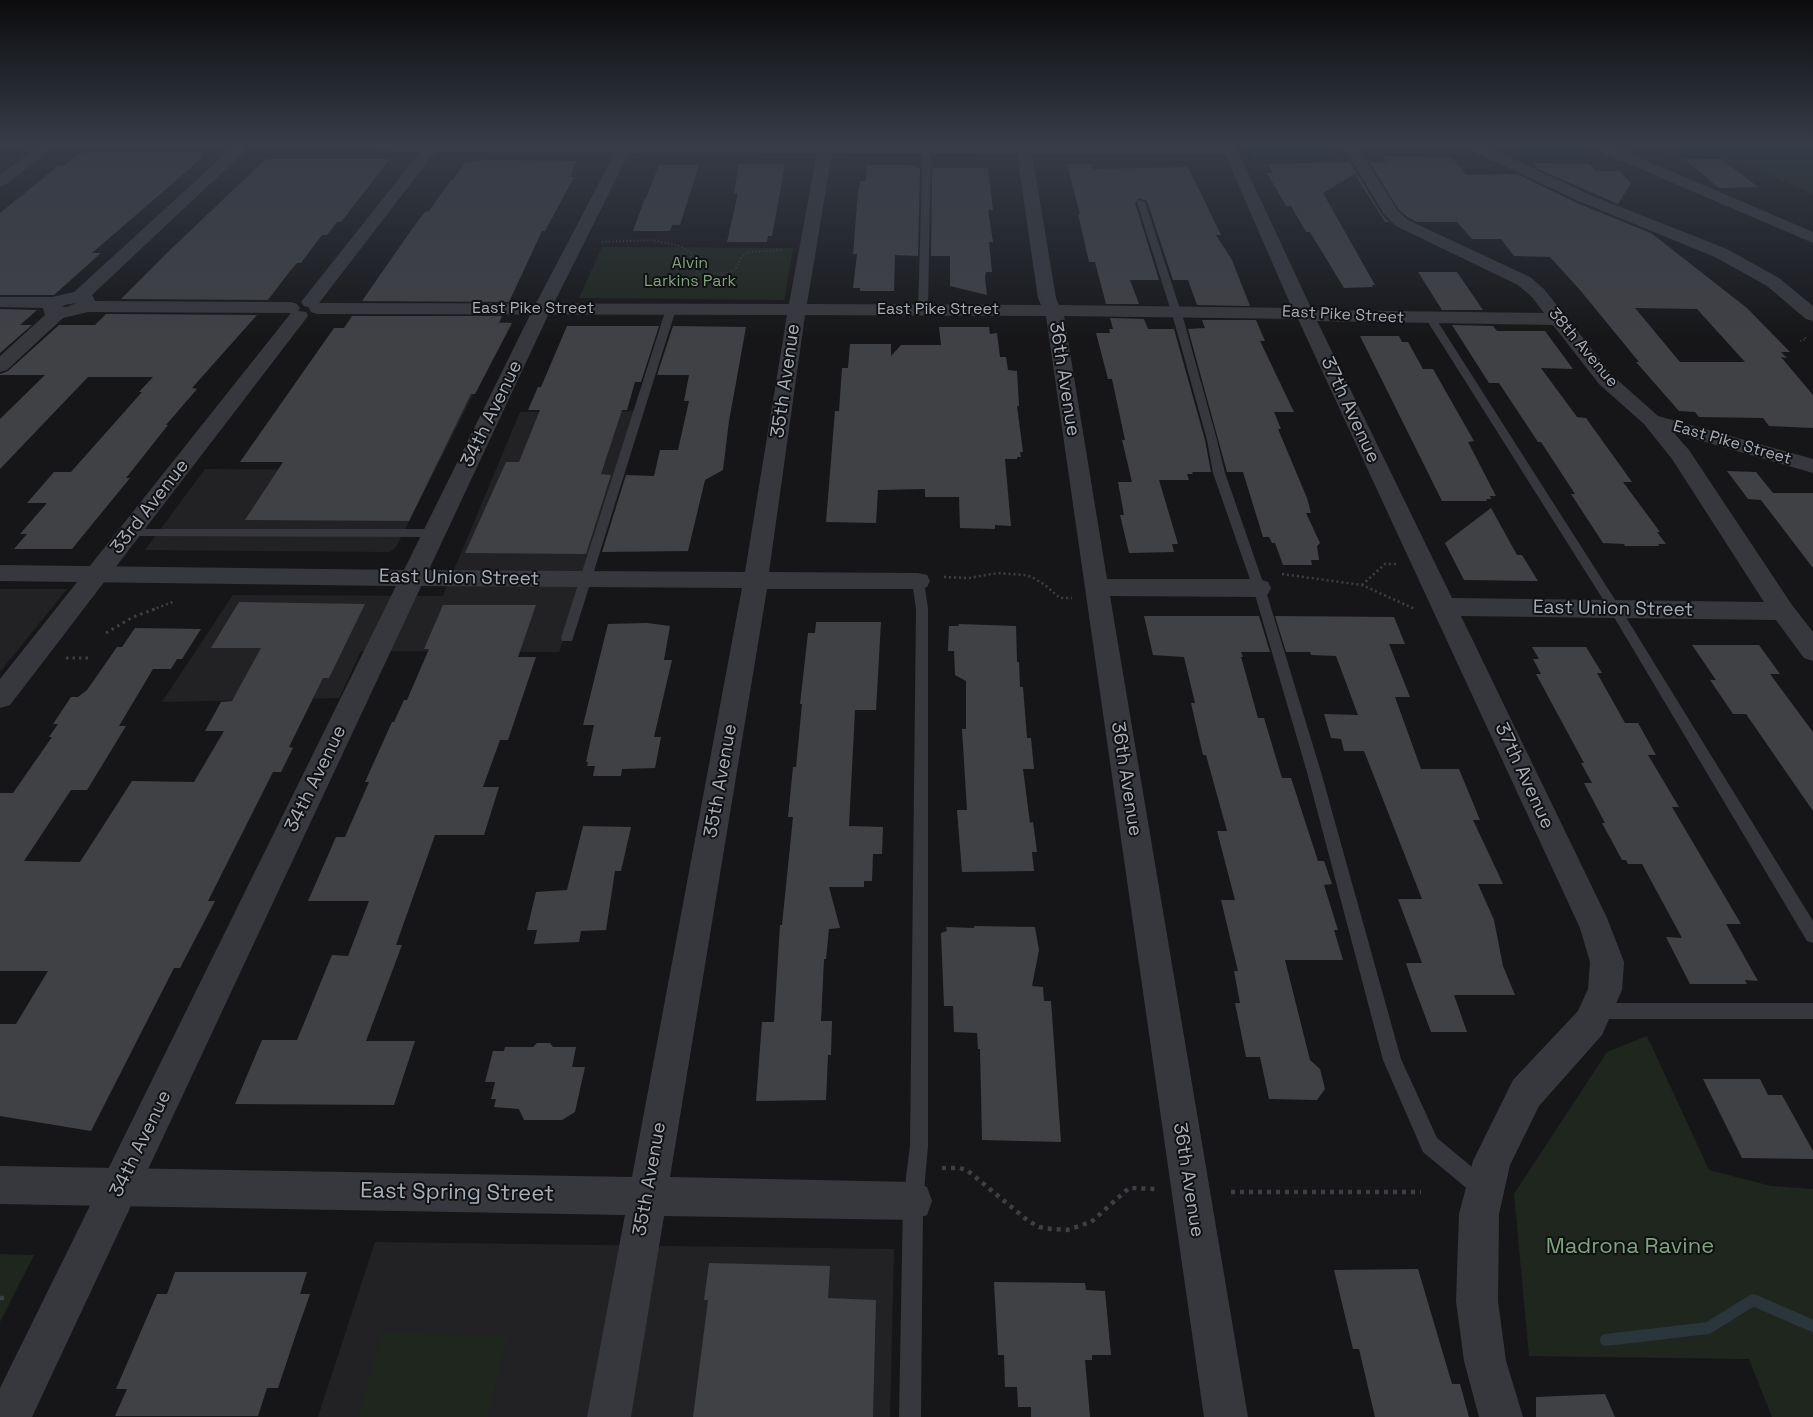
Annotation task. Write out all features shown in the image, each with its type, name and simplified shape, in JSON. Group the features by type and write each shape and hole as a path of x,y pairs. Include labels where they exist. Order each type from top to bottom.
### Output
{"street":[{"path":"0,302 57,308 70,312 174,209"},
{"name":"33rd Avenue","path":"0,698 383,209"},
{"name":"34th Avenue","path":"10,1417 412,578 542,309 593,209"},
{"name":"35th Avenue","path":"609,1417 756,580 814,209"},
{"name":"36th Avenue","path":"1034,209 1047,298 1057,321 1096,586 1226,1417"},
{"name":"37th Avenue","path":"1262,209 1430,608 1596,928 1607,962 1605,990 1590,1023 1526,1093 1492,1161 1479,1214 1477,1300 1485,1361 1501,1417"},
{"name":"38th Avenue","path":"1390,209 1396,218 1410,227 1524,281 1538,293 1606,380 1651,420 1681,455 1783,611 1813,651"},
{"path":"1612,209 1721,253 1773,282 1813,315"},
{"path":"1746,209 1813,238"},
{"name":"East Pike Street","path":"81,302 304,309 1052,310 1283,312 1327,317 1431,319 1558,319"},
{"path":"0,366 57,308"},
{"name":"East Pike Street","path":"1651,420 1813,466"},
{"name":"East Union Street","path":"0,573 412,578 928,579"},
{"path":"1096,586 1259,588"},
{"name":"East Union Street","path":"1430,608 1783,611"},
{"name":"East Spring Street","path":"0,1185 914,1201"}],"lane":[{"path":"923,309 925,209"},
{"path":"1143,209 1176,311 1220,473 1259,588 1314,772 1392,1060 1430,1145 1485,1191"},
{"path":"566,638 671,309"},
{"path":"1431,319 1615,609 1813,936"},
{"path":"130,532 434,533"},
{"path":"910,1417 914,1201 919,1136 922,609 928,579"},
{"path":"1596,1010 1813,1012"}],"path":[{"path":"601,242 652,240 680,246 691,254 694,268 700,274"},
{"path":"650,287 677,282 700,274 721,274 735,270 741,258 748,252 782,250"},
{"path":"721,274 733,284 735,290"},
{"path":"1362,585 1385,564 1401,564"},
{"path":"928,579 958,579 998,573 1024,575 1032,577 1045,585 1060,598"},
{"path":"1279,574 1362,585 1430,608"},
{"path":"106,633 133,617 176,600"},
{"path":"64,658 91,658"},
{"path":"960,1168 968,1171 1027,1220 1052,1229 1067,1230 1090,1222 1129,1188 1161,1189"},
{"path":"1231,1192 1421,1192"},
{"path":"0,1298 9,1298"}],"shaded area":[{"path":"422,322 510,322 396,547 390,552 145,550 205,469 331,470"},
{"path":"639,411 559,652 361,651 339,698 162,702 233,595 443,596 520,412"},
{"path":"0,589 67,589 0,672"},
{"path":"375,1242 894,1249 890,1417 318,1417"}],"green space":[{"name":"Alvin Larkins Park","path":"602,247 793,248 784,300 579,298"},
{"name":"Madrona Ravine","path":"1647,1036 1709,1170 1771,1186 1813,1189 1813,1417 1772,1417 1749,1359 1529,1356 1514,1194 1607,1052"},
{"path":"0,1254 34,1255 0,1322"},
{"path":"383,1332 507,1336 488,1417 357,1417"}],"building":[{"path":"5,209 143,209 92,253 101,253 54,295 0,295 0,213"},
{"path":"213,209 351,209 341,222 337,222 327,235 322,235 301,263 297,263 268,300 121,299"},
{"path":"430,209 557,209 545,231 542,231 509,302 362,301 412,229 425,212"},
{"path":"641,209 685,209 680,225 672,225 670,231 633,231"},
{"path":"734,209 777,209 772,236 768,236 767,242 727,242"},
{"path":"857,209 919,209 918,256 895,255 894,291 860,291 860,288 853,288 857,254 853,254"},
{"path":"932,209 993,209 988,210 993,242 989,242 992,272 986,272 985,277 987,295 950,286 950,256 931,256"},
{"path":"1079,209 1137,209 1159,280 1130,280 1139,304 1106,304 1095,262 1089,262 1078,214 1080,214"},
{"path":"1150,209 1208,209 1221,235 1216,235 1232,260 1250,306 1197,305 1188,280 1173,280"},
{"path":"1293,209 1332,209 1375,285 1372,285 1373,287 1344,288 1310,232 1306,232"},
{"path":"1377,209 1389,222 1385,222"},
{"path":"1592,209 1651,233 1747,308 1790,352 1781,352 1787,358 1781,357 1813,395 1813,428 1769,426 1763,418 1699,417 1695,412 1679,411 1636,362 1639,362 1580,290 1550,257 1514,256 1501,239 1472,239 1457,222 1417,222 1399,210","holes":["1635,308 1697,309 1745,362 1680,362"]},
{"path":"1418,272 1457,272 1483,310 1442,310"},
{"path":"0,309 37,310 20,325 32,325 0,353"},
{"path":"106,314 257,315 192,388 197,389 166,425 168,425 126,478 130,478 72,549 14,549 27,534 20,534 47,503 27,503 54,472 71,472 153,377 88,377 0,469 0,419 45,375 0,374 8,371 59,325 95,325"},
{"path":"352,316 502,316 499,323 512,323 475,394 471,394 409,521 245,520 283,462 240,462 334,328 344,328"},
{"path":"1110,318 1144,319 1148,329 1174,329 1205,440 1211,472 1192,472 1193,474 1187,474 1189,480 1159,480 1178,544 1172,544 1174,552 1129,553 1120,515 1124,515 1118,482 1132,482 1122,440 1125,440 1112,379 1108,379 1096,333 1110,333 1109,329 1113,329"},
{"path":"1202,320 1256,320 1265,341 1260,341 1294,412 1274,412 1281,429 1278,429 1307,498 1311,513 1306,513 1320,543 1317,546 1319,560 1311,560 1312,565 1283,565 1275,543 1272,543 1269,537 1263,537 1243,472 1227,472 1188,329 1205,328"},
{"path":"1452,325 1493,326 1497,331 1545,331 1573,369 1541,368 1577,417 1586,418 1632,482 1623,482 1660,532 1657,532 1666,544 1658,544 1659,546 1625,546 1624,544 1603,543 1571,494 1575,494 1541,442 1538,442 1499,383 1489,383"},
{"path":"567,326 659,326 641,382 635,382 627,410 622,410 601,474 611,475 586,554 465,553 506,462 519,462 540,410 528,410 538,387 541,387"},
{"path":"673,326 746,327 729,421 723,470 705,480 688,551 602,552 626,475 654,476 660,450 678,450 689,401 684,401 689,375 657,375"},
{"path":"939,327 989,327 990,334 997,333 1000,357 1006,357 1008,370 1017,371 1019,406 1017,406 1023,452 1020,452 1021,457 1017,457 1017,459 1005,459 1011,526 995,525 995,529 960,528 959,497 925,497 925,489 878,490 876,523 826,522 835,411 839,411 842,368 848,368 850,344 891,344 891,356 901,345 941,345"},
{"path":"1360,336 1399,336 1402,342 1408,342 1423,369 1433,369 1474,441 1468,442 1496,496 1490,496 1491,499 1486,499 1487,501 1442,501"},
{"path":"1727,471 1756,472 1773,493 1813,493 1813,568 1761,500 1748,499"},
{"path":"1491,508 1517,555 1522,555 1538,581 1464,580 1445,543"},
{"path":"239,602 365,604 329,678 323,678 289,747 293,748 281,772 273,772 208,901 215,901 180,968 174,968 91,1131 0,1116 0,1024 16,1024 48,971 0,971 0,793 13,793 52,737 49,737 58,724 53,724 71,697 78,697 87,690 117,647 122,647 135,628 201,629 182,659 177,659 171,669 153,669 119,726 126,726 87,790 71,790 24,861 80,862 132,781 194,782 224,731 205,731 221,702 232,701 261,648 211,648"},
{"path":"443,605 536,605 518,657 536,657 508,740 500,740 483,787 499,787 484,835 435,835 396,945 402,945 366,1041 415,1041 394,1105 235,1104 262,1040 297,1040 332,955 348,956 369,901 308,901 336,837 345,837 369,782 365,782 392,722 394,722 404,700 407,700 429,649 424,649"},
{"path":"1144,616 1259,616 1270,652 1241,652 1243,657 1241,657 1258,718 1264,718 1282,778 1291,778 1318,861 1324,861 1332,884 1324,885 1338,930 1334,930 1343,960 1285,960 1310,1060 1320,1069 1325,1089 1317,1100 1269,1099 1260,1057 1246,1057 1235,1003 1240,1003 1234,971 1238,971 1221,900 1235,900 1217,831 1227,831 1206,755 1203,755 1191,703 1195,703 1184,657 1153,655"},
{"path":"1275,616 1394,617 1405,644 1389,644 1410,697 1395,697 1421,769 1459,769 1480,820 1473,820 1503,884 1478,884 1494,920 1503,966 1515,995 1454,995 1467,1032 1431,1032 1412,981 1406,963 1422,963 1398,899 1422,899 1364,751 1344,751 1341,739 1331,738 1324,714 1358,715 1336,656 1311,655 1310,652 1286,652"},
{"path":"816,622 881,622 876,710 855,710 849,826 883,827 882,854 873,854 872,881 864,881 864,887 829,887 840,928 829,929 826,959 824,959 821,1021 832,1021 831,1055 828,1055 826,1100 756,1101 762,1022 774,1022 780,925 782,925 793,817 788,817 793,767 796,767 802,704 800,704 808,633 815,633"},
{"path":"647,623 670,626 664,660 672,660 654,737 661,737 655,768 622,769 621,776 593,776 595,766 587,766 588,762 586,762 594,725 583,725 608,624"},
{"path":"959,624 1016,626 1020,687 1023,687 1027,738 1031,738 1034,769 1023,769 1030,823 1033,822 1037,852 1032,852 1034,871 962,872 957,810 967,810 962,729 966,729 966,681 955,675 954,651 948,651 949,626 958,626"},
{"path":"1692,645 1759,645 1780,674 1770,674 1813,732 1813,811 1746,714 1733,714 1710,680 1716,680"},
{"path":"1532,647 1586,647 1602,673 1597,673 1625,723 1638,723 1656,755 1648,755 1679,807 1672,807 1741,924 1726,924 1758,981 1745,980 1747,984 1690,984 1666,937 1682,938 1642,864 1628,864 1626,860 1622,860 1602,823 1605,823 1584,783 1592,783 1581,763 1584,763 1536,674 1541,674 1533,659 1539,659"},
{"path":"583,826 631,827 621,871 615,871 606,930 581,931 579,942 534,944 537,930 527,930 536,892 567,890"},
{"path":"974,926 1035,927 1039,950 1032,986 1043,987 1044,1001 1051,1001 1061,1142 982,1140 980,1049 978,1049 977,1033 954,1032 953,1006 944,1006 941,933 947,931 946,927 974,928"},
{"path":"537,1043 550,1043 553,1047 576,1047 572,1067 585,1067 575,1112 562,1120 524,1120 519,1109 494,1107 496,1099 491,1099 495,1082 485,1082 493,1051 504,1051 505,1047 533,1047"},
{"path":"1703,1079 1760,1079 1768,1095 1782,1095 1813,1151 1813,1159 1742,1158"},
{"path":"709,1263 830,1266 828,1298 876,1300 873,1417 693,1417 708,1300 704,1300"},
{"path":"1418,1269 1452,1384 1460,1384 1469,1417 1375,1417 1359,1349 1353,1349 1334,1270"},
{"path":"175,1272 307,1272 300,1294 310,1294 278,1388 267,1388 258,1416 115,1416 127,1389 116,1389 157,1294 167,1294"},
{"path":"994,1282 1085,1283 1086,1290 1105,1291 1111,1355 1092,1355 1092,1360 1085,1360 1090,1417 1031,1417 1031,1407 1018,1407 1017,1387 1005,1387 1004,1355 998,1355"},
{"path":"1605,1394 1615,1417 1536,1417 1536,1397"}],"waterway":[{"path":"1606,1340 1708,1328 1753,1300 1813,1326"}]}
